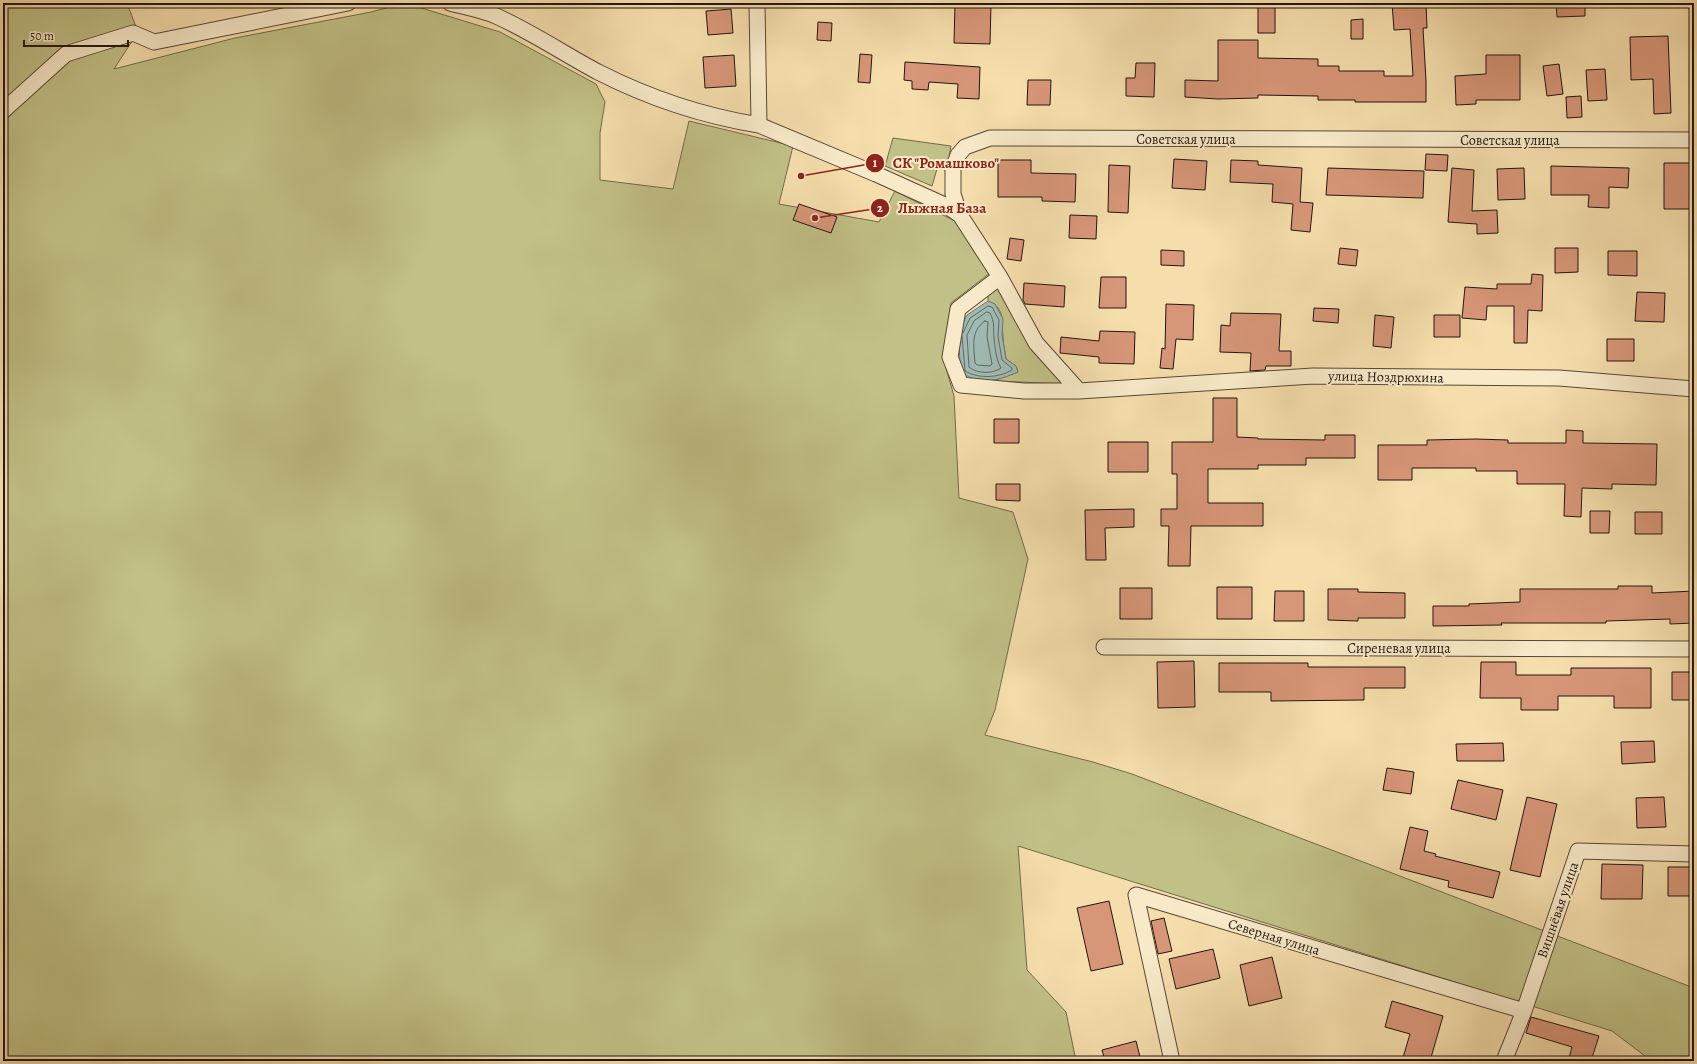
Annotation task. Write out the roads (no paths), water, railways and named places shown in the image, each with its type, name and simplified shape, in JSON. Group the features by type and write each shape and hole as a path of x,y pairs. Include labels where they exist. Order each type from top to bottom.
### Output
{"street":[{"path":"3,111 66,54 133,33 154,42 348,3"},
{"path":"450,3 495,16 536,36 598,72 651,97 726,120 759,126 876,174 947,206 960,215"},
{"path":"757,3 759,126"},
{"name":"Советская улица","path":"1079,391 1036,344 1000,277 960,215 954,194 953,169 958,155 965,146 990,138 1694,140"},
{"name":"улица Ноздрюхина","path":"1000,277 958,309 950,357 961,385 1024,391 1079,391 1313,376 1559,378 1694,389"},
{"name":"Сиреневая улица","path":"1104,646 1694,649"},
{"name":"Вишнёвая улица","path":"1524,1011 1578,852 1694,854"},
{"name":"Северная улица","path":"1172,1061 1136,895 1524,1011"},
{"path":"1504,1061 1524,1011"}],"water":[{"path":"988,301 995,304 1003,319 1002,335 1006,359 1016,366 1018,372 1003,378 983,380 969,377 961,373 958,333 967,315"}],"place":[{"name":"СК \"Ромашково\"","path":"801,176"},
{"name":"Лыжная База","path":"815,218"}]}
